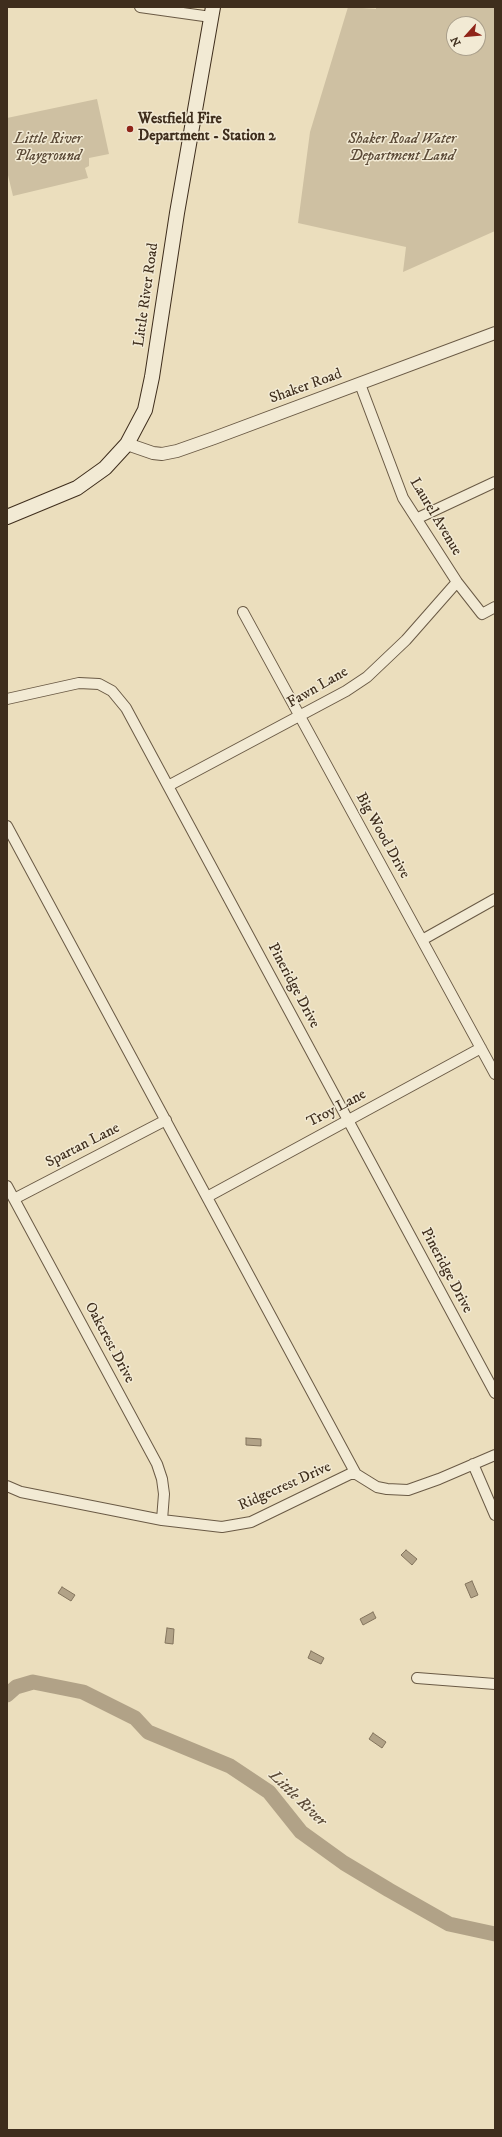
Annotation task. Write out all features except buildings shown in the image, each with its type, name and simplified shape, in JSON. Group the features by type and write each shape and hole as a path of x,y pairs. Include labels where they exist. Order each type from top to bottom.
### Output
{"main road":[{"name":"Little River Road","path":"7,517 77,488 105,468 127,444 145,410 152,377 177,213 212,12"}],"street":[{"path":"140,7 212,12"},
{"name":"Shaker Road","path":"127,444 153,453 167,453 214,438 495,333"},
{"name":"Laurel Avenue","path":"360,384 393,475 403,498 418,518 457,582 482,614 495,608"},
{"path":"418,518 495,482"},
{"name":"Fawn Lane","path":"168,786 300,716 367,677 406,640 457,582"},
{"name":"Big Wood Drive","path":"243,612 495,1074"},
{"name":"Pineridge Drive","path":"7,699 79,683 99,684 119,697 495,1393"},
{"path":"7,826 356,1474"},
{"path":"422,940 495,899"},
{"name":"Troy Lane","path":"207,1197 481,1048"},
{"name":"Spartan Lane","path":"14,1198 166,1120"},
{"name":"Oakcrest Drive","path":"7,1186 157,1464 162,1479 164,1494 162,1520"},
{"name":"Ridgecrest Drive","path":"7,1486 21,1492 162,1520 222,1526 251,1522 350,1474 356,1474 377,1487 397,1491 420,1488 495,1454"},
{"path":"473,1464 495,1515"},
{"path":"417,1678 495,1684"}],"green space":[{"name":"Shaker Road Water Department Land","path":"348,7 376,9 376,7 495,7 495,231 403,272 406,247 298,223 310,132"},
{"name":"Little River Playground","path":"97,99 109,154 89,158 89,166 85,168 88,178 13,196 7,171 7,118"}],"shaded area":[{"path":"246,1438 261,1439 261,1446 246,1445"},
{"path":"406,1550 417,1559 412,1565 401,1555"},
{"path":"472,1581 478,1595 471,1598 465,1584"},
{"path":"62,1587 75,1595 71,1601 58,1593"},
{"path":"373,1612 376,1618 363,1625 360,1619"},
{"path":"167,1628 174,1629 173,1644 165,1643"},
{"path":"311,1651 324,1658 321,1664 308,1658"},
{"path":"373,1733 386,1742 382,1748 369,1739"}],"waterway":[{"name":"Little River","path":"7,1695 16,1687 33,1682 83,1692 135,1718 148,1732 230,1766 269,1792 301,1832 344,1863 389,1890 449,1924 495,1934"}],"place":[{"name":"Westfield Fire Department - Station 2","path":"130,129"}]}
